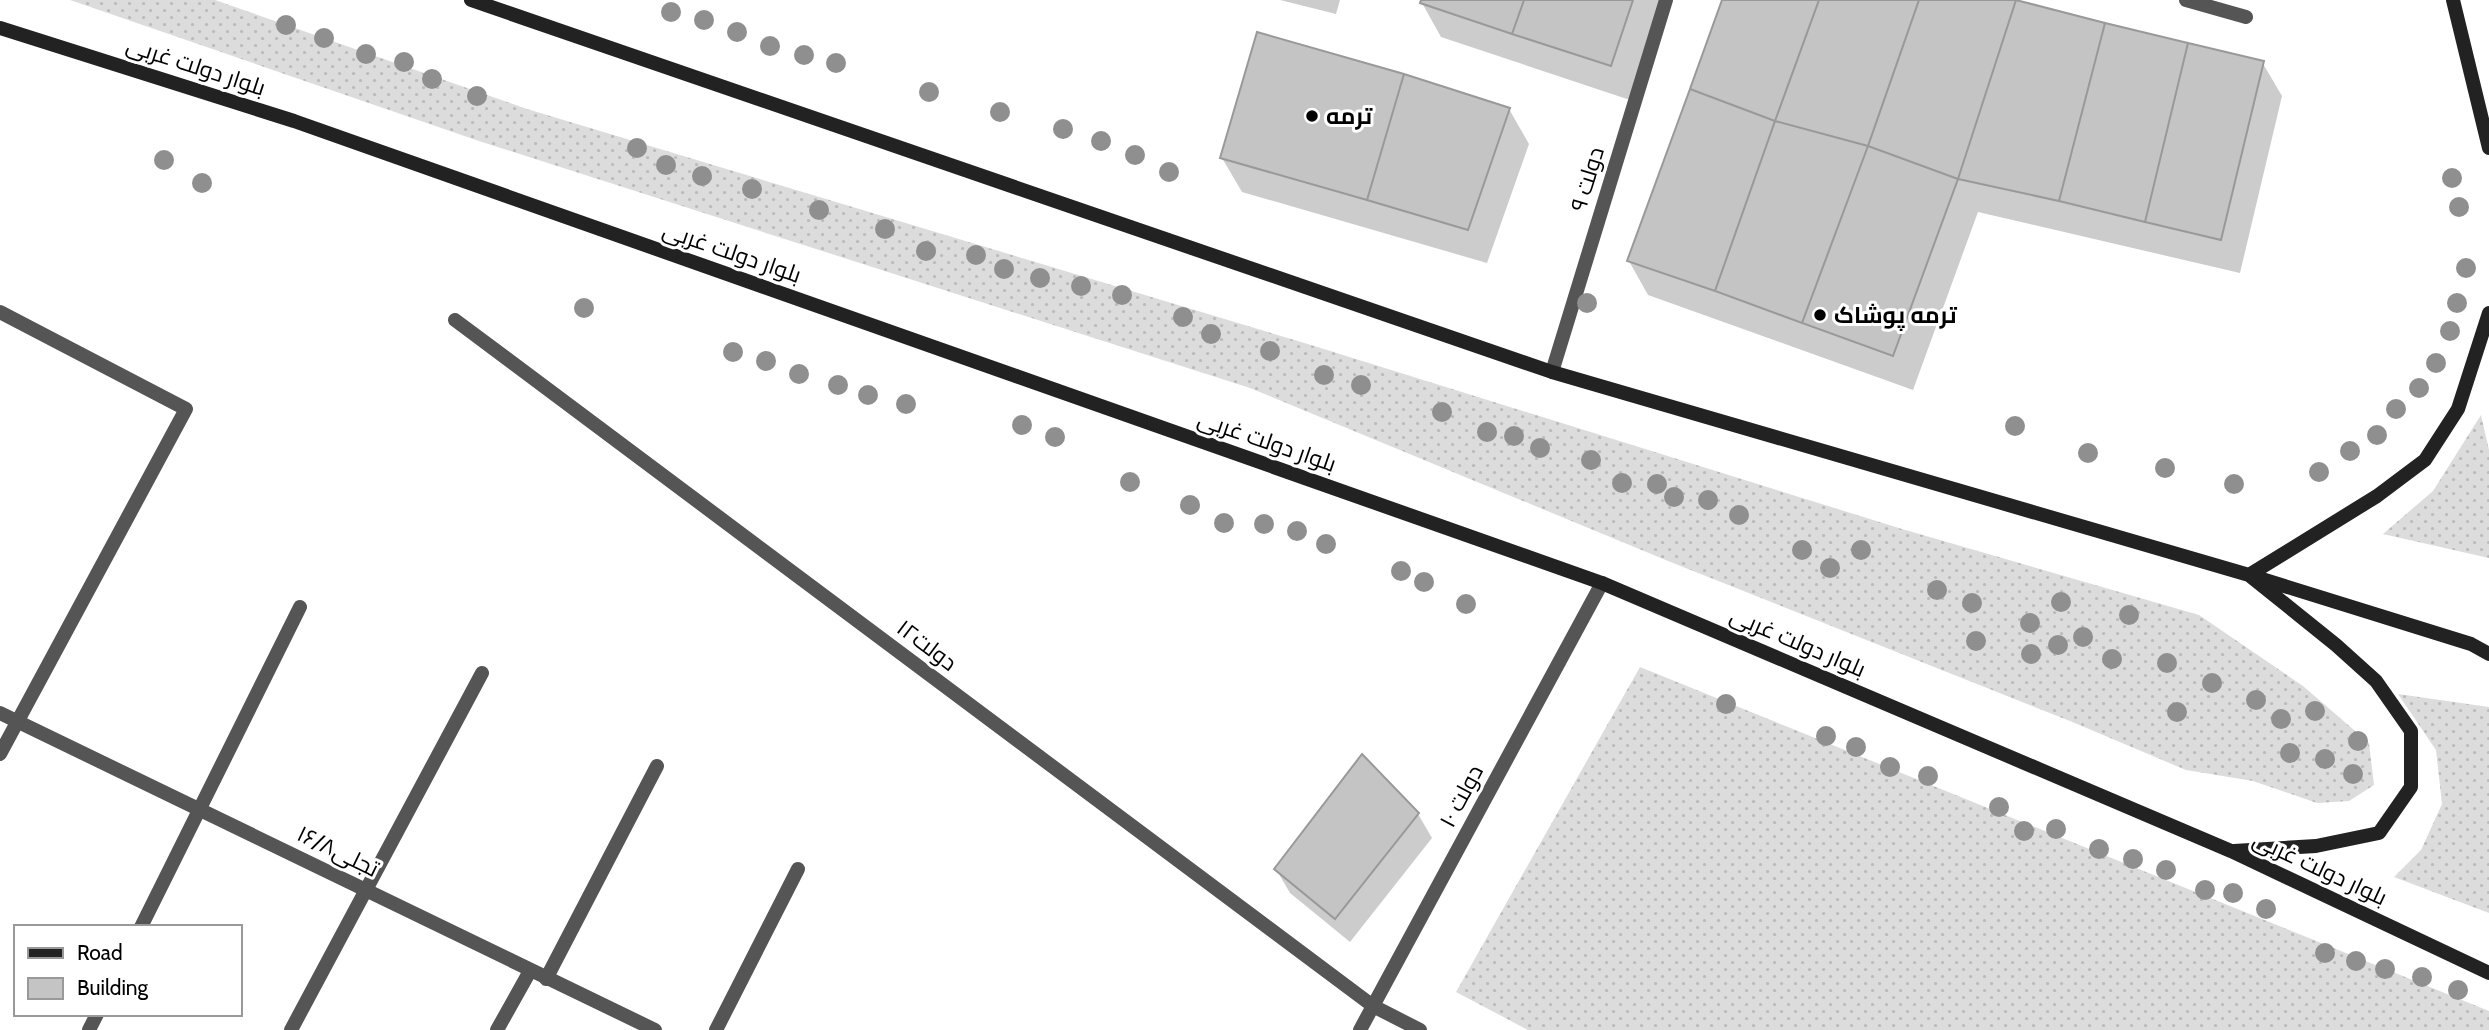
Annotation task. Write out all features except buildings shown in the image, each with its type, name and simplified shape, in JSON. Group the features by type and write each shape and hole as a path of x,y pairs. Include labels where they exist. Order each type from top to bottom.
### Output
{"main road":[{"path":"471,0 1552,372 2249,575 2471,644 2489,654"},
{"path":"2453,0 2489,148"},
{"name":"بلوار دولت غربی","path":"0,28 294,121 1602,583 2231,851 2489,973"},
{"path":"2249,575 2377,496 2425,460 2458,409 2489,313"},
{"path":"2231,851 2316,846 2379,833 2411,787 2411,731 2376,681 2249,575"}],"street":[{"name":"۹ دولت","path":"1552,372 1666,0"},
{"path":"2186,0 2246,17"},
{"path":"0,312 186,409 0,754"},
{"name":"۱۲دولت","path":"455,320 1373,1006 1420,1030"},
{"name":"۱۰ دولت","path":"1360,1030 1602,583"},
{"path":"142,925 300,607"},
{"path":"291,1030 482,673"},
{"name":"تجلی۱۶/۸","path":"0,713 655,1030"},
{"path":"546,979 657,766"},
{"path":"716,1030 799,869"},
{"path":"497,1030 530,971"}],"shaded area":[{"path":"70,0 215,0 527,109 1311,345 1902,529 2199,615 2303,686 2369,743 2374,785 2349,801 2317,803 2253,781 2186,770 1673,563 1250,388 479,141"},
{"path":"2481,415 2489,450 2489,558 2383,534 2433,491"},
{"path":"1640,667 2489,1011 2489,1030 1528,1030 1456,992"},
{"path":"2398,694 2489,707 2489,913 2394,877 2421,850 2442,804 2436,750"}],"place":[{"name":"ترمه","path":"1312,116"},
{"name":"ترمه پوشاک","path":"1820,315"}]}
